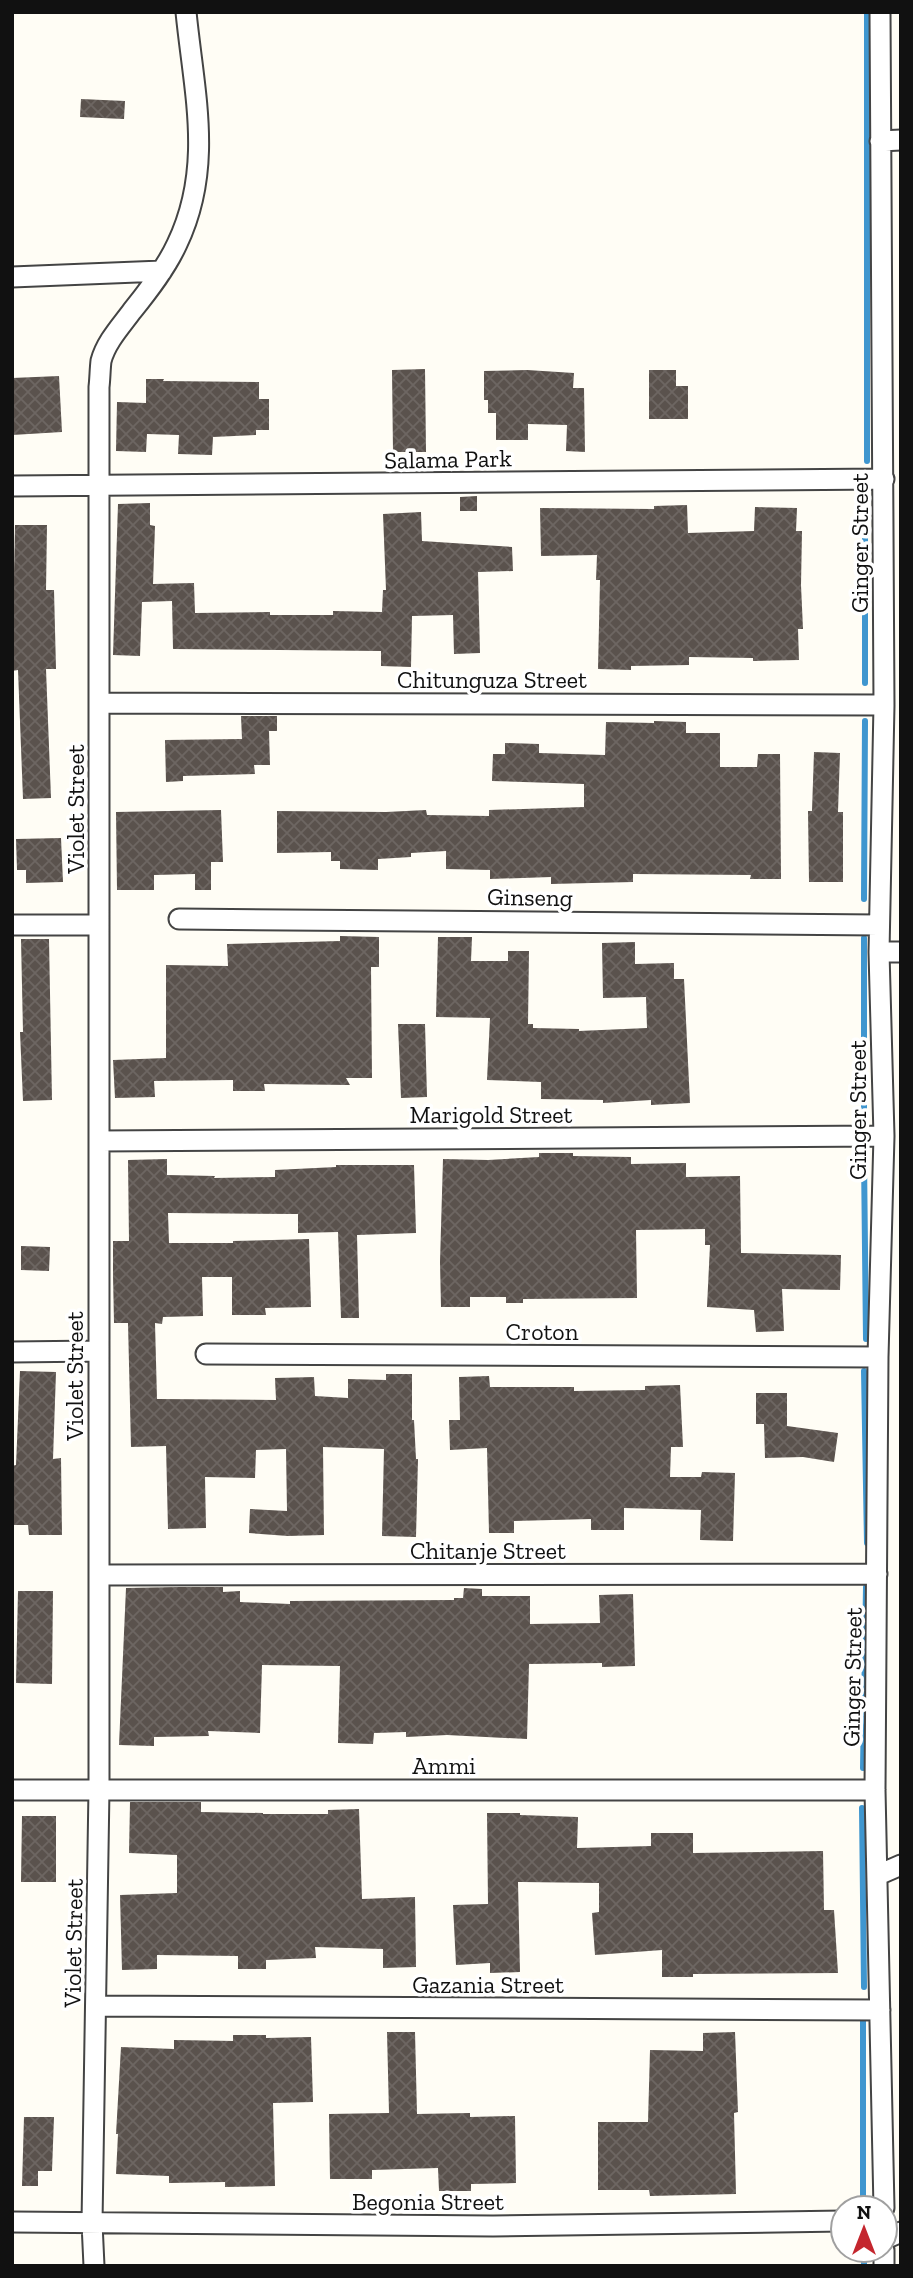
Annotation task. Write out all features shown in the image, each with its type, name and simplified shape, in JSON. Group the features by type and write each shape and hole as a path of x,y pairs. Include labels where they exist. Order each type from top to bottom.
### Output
{"street":[{"name":"Violet Street","path":"94,2266 92,2223 99,1789 99,387 102,359 114,334 162,271 177,246 191,212 199,170 200,131 186,12"},
{"name":"Ginger Street","path":"880,12 884,705 879,952 884,1136 878,1357 875,1790 884,2194"},
{"path":"880,141 901,141"},
{"path":"12,277 162,271"},
{"name":"Salama Park","path":"12,486 884,479"},
{"name":"Chitunguza Street","path":"100,702 884,705"},
{"name":"Ginseng","path":"179,919 880,925"},
{"path":"12,925 99,925"},
{"path":"879,952 901,952"},
{"name":"Marigold Street","path":"99,1141 884,1136"},
{"path":"12,1352 98,1351"},
{"name":"Croton","path":"206,1354 878,1357"},
{"name":"Chitanje Street","path":"99,1576 877,1574"},
{"name":"Ammi","path":"12,1790 875,1790"},
{"path":"878,1875 901,1865"},
{"name":"Gazania Street","path":"96,2006 880,2010"},
{"name":"Begonia Street","path":"12,2222 493,2226 829,2221"}],"building":[{"path":"81,99 125,101 124,119 80,117"},
{"path":"425,369 426,452 393,452 392,370"},
{"path":"649,370 676,370 676,386 688,386 688,419 649,419"},
{"path":"484,371 574,373 573,388 584,388 585,452 566,451 567,425 528,424 528,440 496,440 496,413 488,413 488,400 484,400"},
{"path":"59,376 62,432 12,435 12,378"},
{"path":"146,379 259,382 259,399 269,399 269,430 256,430 256,435 213,437 212,455 178,454 179,435 147,434 146,452 116,451 117,402 146,403"},
{"path":"477,496 477,511 460,511 460,497"},
{"path":"150,503 150,525 155,526 153,584 194,583 195,613 333,615 333,611 382,612 383,590 386,590 383,514 421,512 422,541 512,547 513,571 478,572 480,653 454,654 453,615 412,616 411,667 381,666 381,651 173,649 172,601 142,602 140,656 113,655 118,504"},
{"path":"687,505 688,533 754,531 755,507 797,508 796,531 802,531 803,629 798,629 799,660 753,661 753,658 689,657 689,665 631,666 631,670 598,669 600,580 596,580 597,555 541,556 540,508 654,509 654,506"},
{"path":"15,525 47,525 46,590 54,590 56,669 46,669 51,798 23,799 18,670 12,671"},
{"path":"241,716 277,716 277,731 269,731 270,765 254,765 255,774 183,776 183,781 166,782 165,740 242,739"},
{"path":"606,722 686,722 686,733 720,733 720,767 757,767 758,754 780,754 781,879 750,879 751,875 633,874 633,882 551,884 551,877 490,879 490,870 446,869 446,851 411,853 411,857 378,859 378,870 340,869 340,861 331,861 331,852 277,853 277,811 426,810 427,815 489,816 489,810 584,807 584,784 492,781 493,754 505,754 505,743 539,744 539,753 605,755"},
{"path":"814,752 840,753 838,812 843,812 843,882 809,882 808,811 812,811"},
{"path":"221,810 223,862 211,862 211,890 195,890 195,874 154,875 154,890 117,890 116,812"},
{"path":"61,838 63,882 26,883 26,870 17,870 16,839"},
{"path":"340,936 379,937 379,967 371,967 372,1078 346,1078 350,1085 264,1084 265,1091 233,1091 233,1080 154,1081 155,1097 115,1098 113,1060 166,1058 166,965 228,966 227,944 340,941"},
{"path":"438,937 472,937 471,961 508,961 508,951 529,951 528,1024 533,1024 533,1028 579,1031 647,1028 646,997 603,998 602,943 635,942 635,964 674,963 674,979 684,979 690,1103 651,1105 651,1100 603,1103 603,1100 541,1099 541,1082 487,1080 490,1018 436,1017"},
{"path":"21,939 49,939 52,1100 23,1101 20,1032 23,1032"},
{"path":"398,1024 425,1024 427,1097 401,1098"},
{"path":"539,1153 631,1157 631,1164 686,1163 686,1177 740,1176 741,1253 841,1255 840,1290 782,1289 784,1331 756,1332 754,1310 707,1307 710,1245 705,1245 705,1229 636,1230 637,1298 523,1299 523,1303 506,1303 506,1297 470,1297 470,1307 441,1307 443,1159 539,1157"},
{"path":"167,1159 167,1175 215,1176 214,1178 275,1177 275,1170 336,1165 414,1165 416,1233 357,1235 359,1318 341,1318 338,1232 298,1233 298,1214 168,1213 169,1243 309,1239 311,1307 265,1308 266,1315 232,1315 232,1277 202,1277 203,1316 163,1317 162,1324 155,1323 157,1399 276,1400 275,1378 314,1377 315,1396 348,1398 348,1379 386,1380 386,1374 412,1374 412,1420 418,1459 416,1537 382,1536 384,1449 323,1447 324,1535 249,1533 250,1509 287,1511 286,1449 256,1450 255,1478 205,1477 206,1528 168,1529 166,1446 131,1447 128,1323 114,1323 113,1275 113,1241 129,1241 128,1160"},
{"path":"21,1246 50,1247 49,1271 21,1270"},
{"path":"20,1371 56,1372 53,1459 61,1458 62,1535 29,1535 28,1525 12,1525 12,1466 16,1465"},
{"path":"489,1376 490,1387 574,1387 574,1391 645,1390 645,1386 680,1385 683,1447 671,1447 670,1477 701,1477 702,1472 735,1473 733,1541 700,1540 701,1510 624,1508 624,1530 591,1530 591,1519 514,1521 514,1533 489,1533 487,1448 450,1450 449,1420 460,1420 459,1377"},
{"path":"756,1393 787,1393 787,1426 838,1433 834,1462 803,1457 765,1458 764,1424 756,1424"},
{"path":"223,1587 223,1592 240,1591 240,1602 290,1604 290,1601 454,1600 463,1598 464,1588 482,1589 482,1596 530,1596 530,1624 600,1623 599,1595 633,1594 635,1666 602,1667 602,1663 529,1664 527,1739 447,1735 406,1737 406,1732 374,1733 373,1744 338,1743 340,1666 262,1665 260,1733 208,1731 209,1736 154,1737 154,1746 119,1745 126,1588"},
{"path":"18,1591 53,1591 52,1684 16,1683"},
{"path":"130,1802 201,1802 201,1812 263,1814 328,1814 328,1810 359,1809 362,1899 415,1897 416,1967 383,1968 383,1949 315,1947 316,1958 266,1960 266,1969 238,1969 238,1956 157,1955 157,1969 122,1970 120,1895 177,1893 177,1855 129,1853"},
{"path":"487,1813 578,1817 577,1848 651,1846 651,1833 693,1833 693,1853 823,1851 824,1910 834,1910 838,1973 693,1974 693,1977 662,1977 662,1950 595,1955 592,1913 599,1912 599,1883 518,1882 520,1972 490,1973 490,1963 456,1965 453,1905 488,1904"},
{"path":"22,1816 56,1816 56,1882 21,1882"},
{"path":"387,2032 415,2032 417,2114 515,2116 516,2183 471,2184 471,2191 439,2191 438,2168 372,2170 372,2179 330,2179 329,2114 389,2113"},
{"path":"735,2032 738,2112 734,2113 736,2194 650,2196 649,2190 598,2190 598,2122 648,2122 650,2050 703,2051 703,2033"},
{"path":"233,2035 266,2035 266,2038 311,2037 313,2102 273,2103 275,2186 225,2187 225,2182 169,2183 169,2176 116,2174 121,2047 174,2049 174,2040 233,2041"},
{"path":"24,2117 54,2117 52,2171 38,2171 38,2186 22,2186"}],"waterway":[{"path":"867,12 867,461"},
{"path":"865,499 865,683"},
{"path":"864,899 865,721"},
{"path":"864,938 864,1117"},
{"path":"864,1158 866,1339"},
{"path":"864,1371 867,1543"},
{"path":"863,1768 866,1587"},
{"path":"862,1808 864,1987"},
{"path":"863,2021 863,2194"}]}
